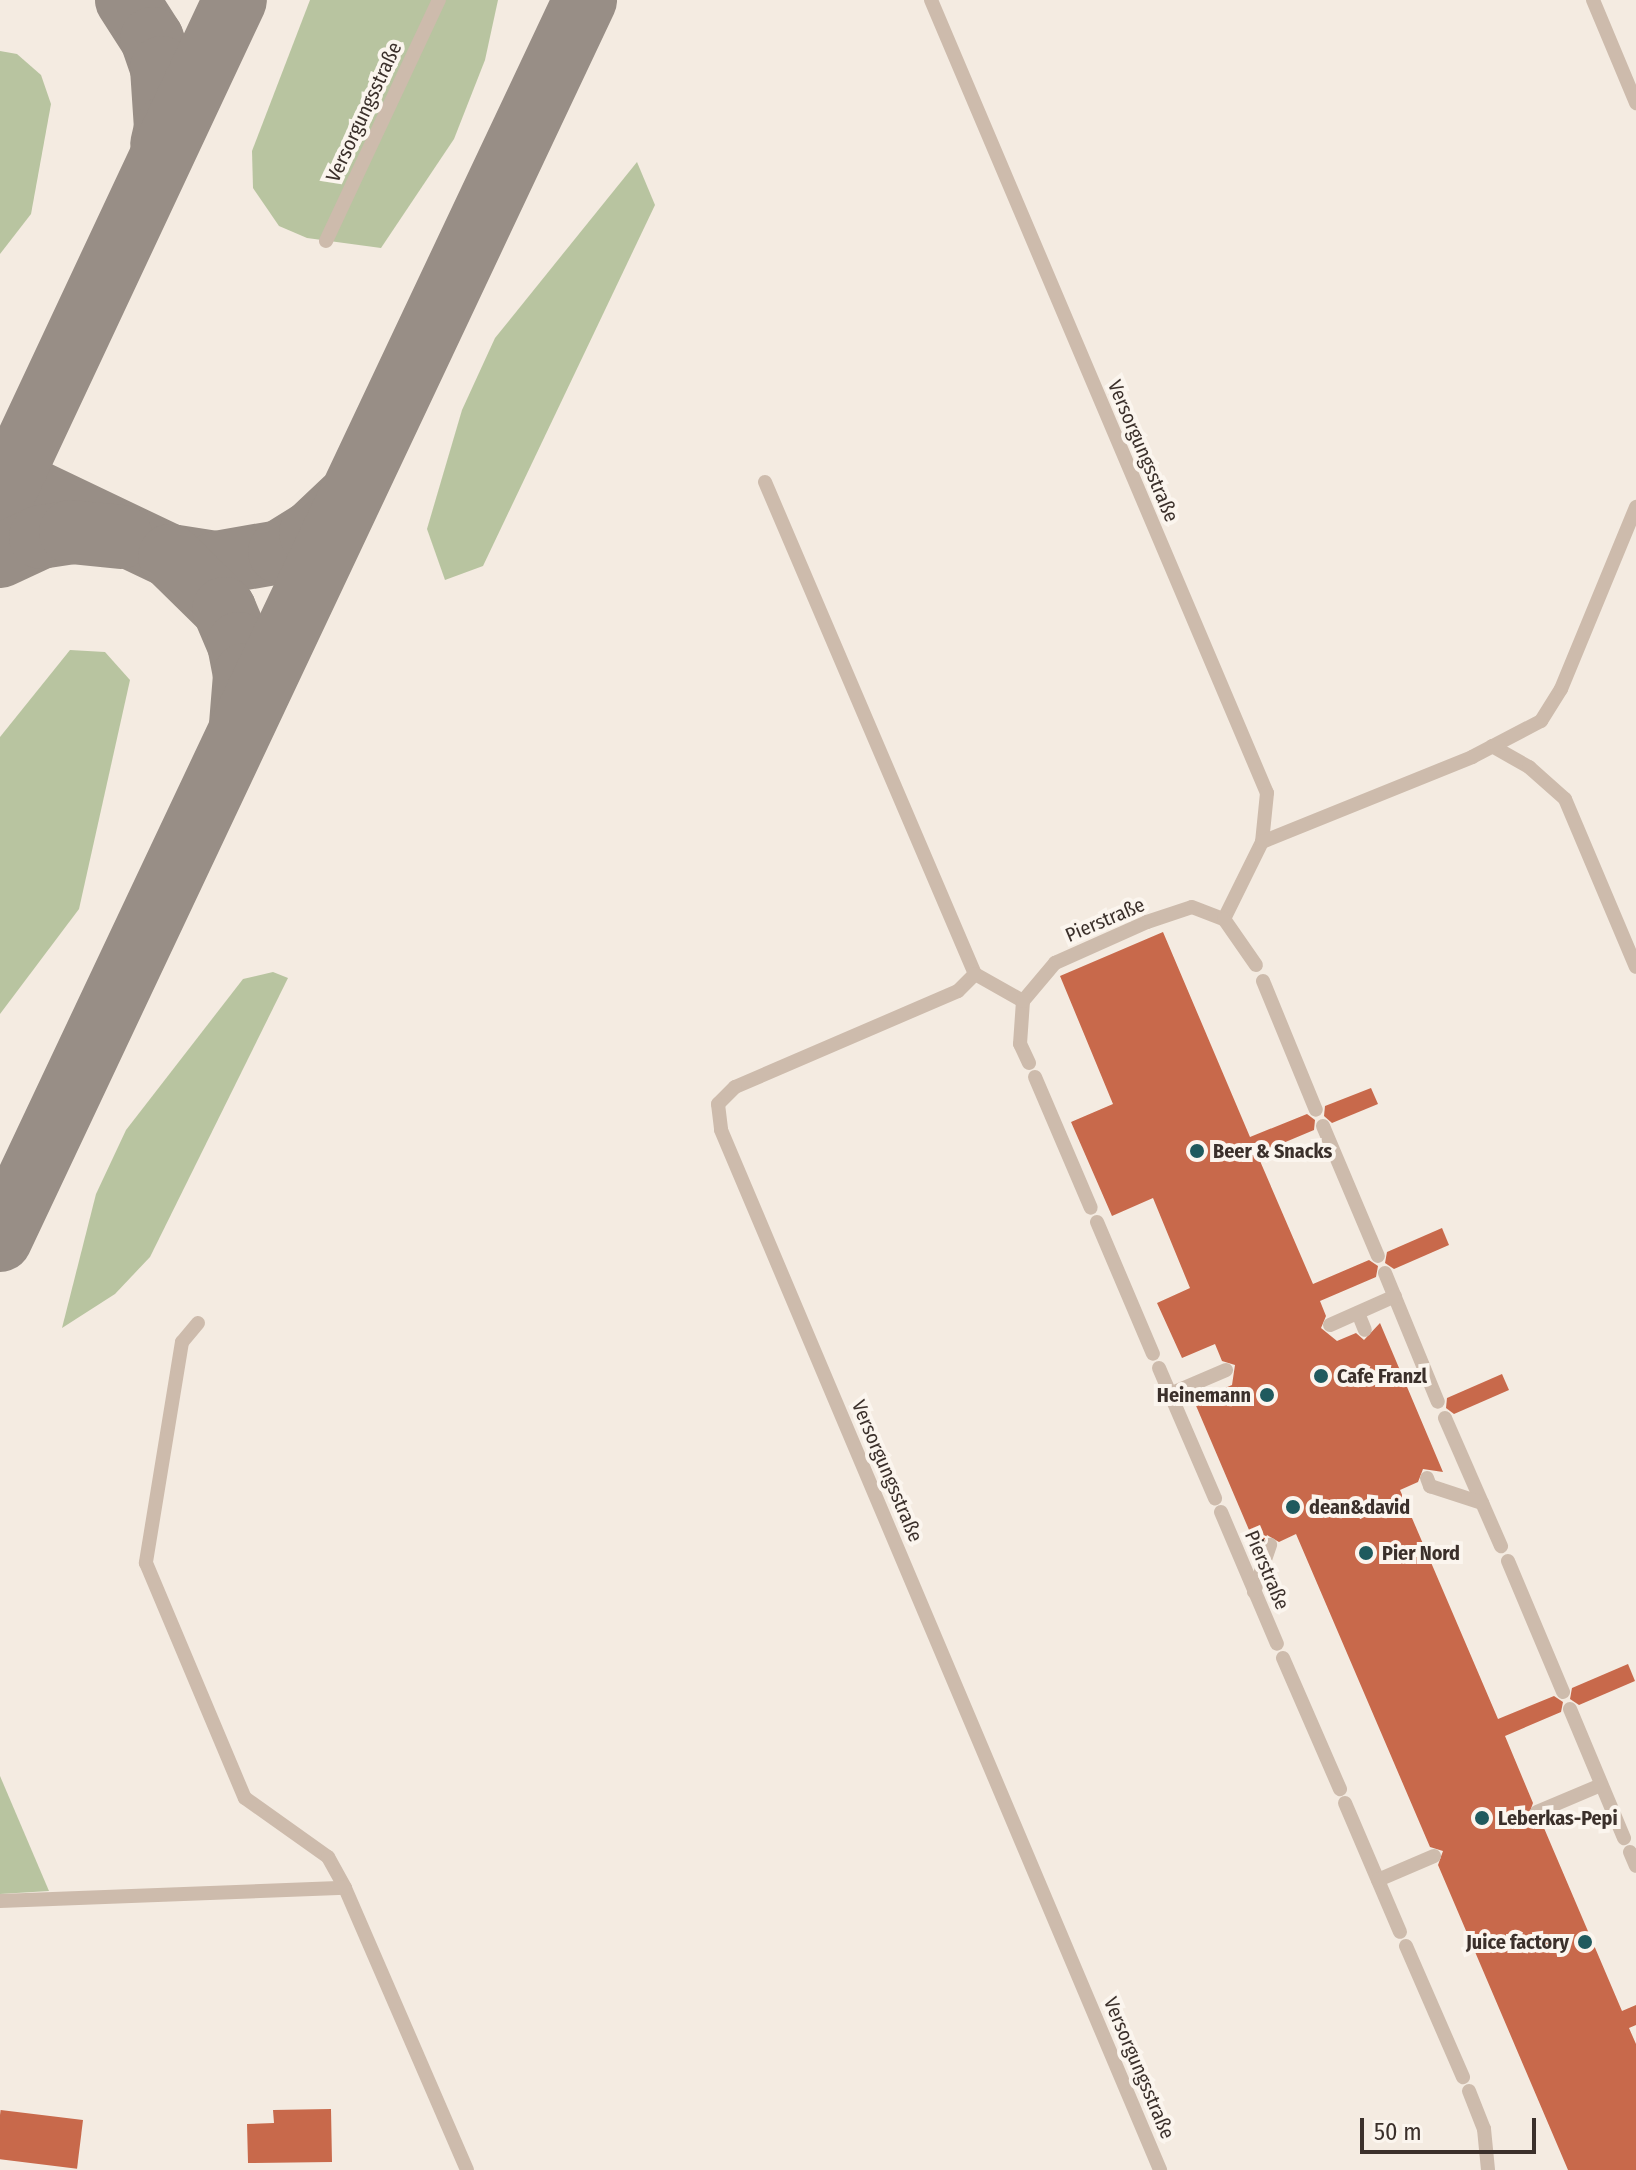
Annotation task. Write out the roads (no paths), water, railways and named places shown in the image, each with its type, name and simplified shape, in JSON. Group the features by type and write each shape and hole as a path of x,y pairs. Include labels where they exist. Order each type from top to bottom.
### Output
{"lane":[{"name":"Versorgungsstraße","path":"326,241 439,0"},
{"name":"Versorgungsstraße","path":"931,0 1267,793 1262,842 1224,919"},
{"path":"1593,0 1636,103"},
{"path":"765,482 975,974 1023,1001"},
{"path":"1262,842 1492,746 1541,721 1561,689 1636,507"},
{"path":"1492,746 1529,767 1565,799 1636,967"},
{"name":"Pierstraße","path":"1224,919 1192,907 1147,922 1055,963 1023,1001 1020,1044 1466,2084 1484,2129 1488,2170"},
{"path":"1224,919 1256,965"},
{"name":"Versorgungsstraße","path":"975,974 958,991 735,1087 718,1104 721,1130 1160,2170"},
{"path":"1263,981 1316,1110"},
{"path":"1323,1126 1378,1256"},
{"path":"1385,1273 1438,1402"},
{"path":"1330,1325 1395,1296"},
{"path":"1358,1313 1365,1330"},
{"path":"198,1323 182,1342 146,1563 245,1798 328,1857 345,1888 467,2170"},
{"path":"1170,1394 1226,1370"},
{"path":"1199,1381 1205,1396"},
{"path":"1445,1418 1501,1546"},
{"path":"1427,1478 1430,1486 1482,1503"},
{"path":"1254,1592 1270,1545"},
{"path":"1508,1561 1563,1692"},
{"path":"1570,1709 1624,1838"},
{"path":"1537,1812 1601,1785"},
{"path":"1378,1880 1434,1856"},
{"path":"0,1901 345,1888"}],"place":[{"name":"Beer & Snacks","path":"1197,1151"},
{"name":"Cafe Franzl","path":"1321,1376"},
{"name":"Heinemann","path":"1267,1395"},
{"name":"dean&david","path":"1293,1507"},
{"name":"Pier Nord","path":"1366,1553"},
{"name":"Leberkas-Pepi","path":"1482,1818"},
{"name":"Juice factory","path":"1585,1942"}]}
